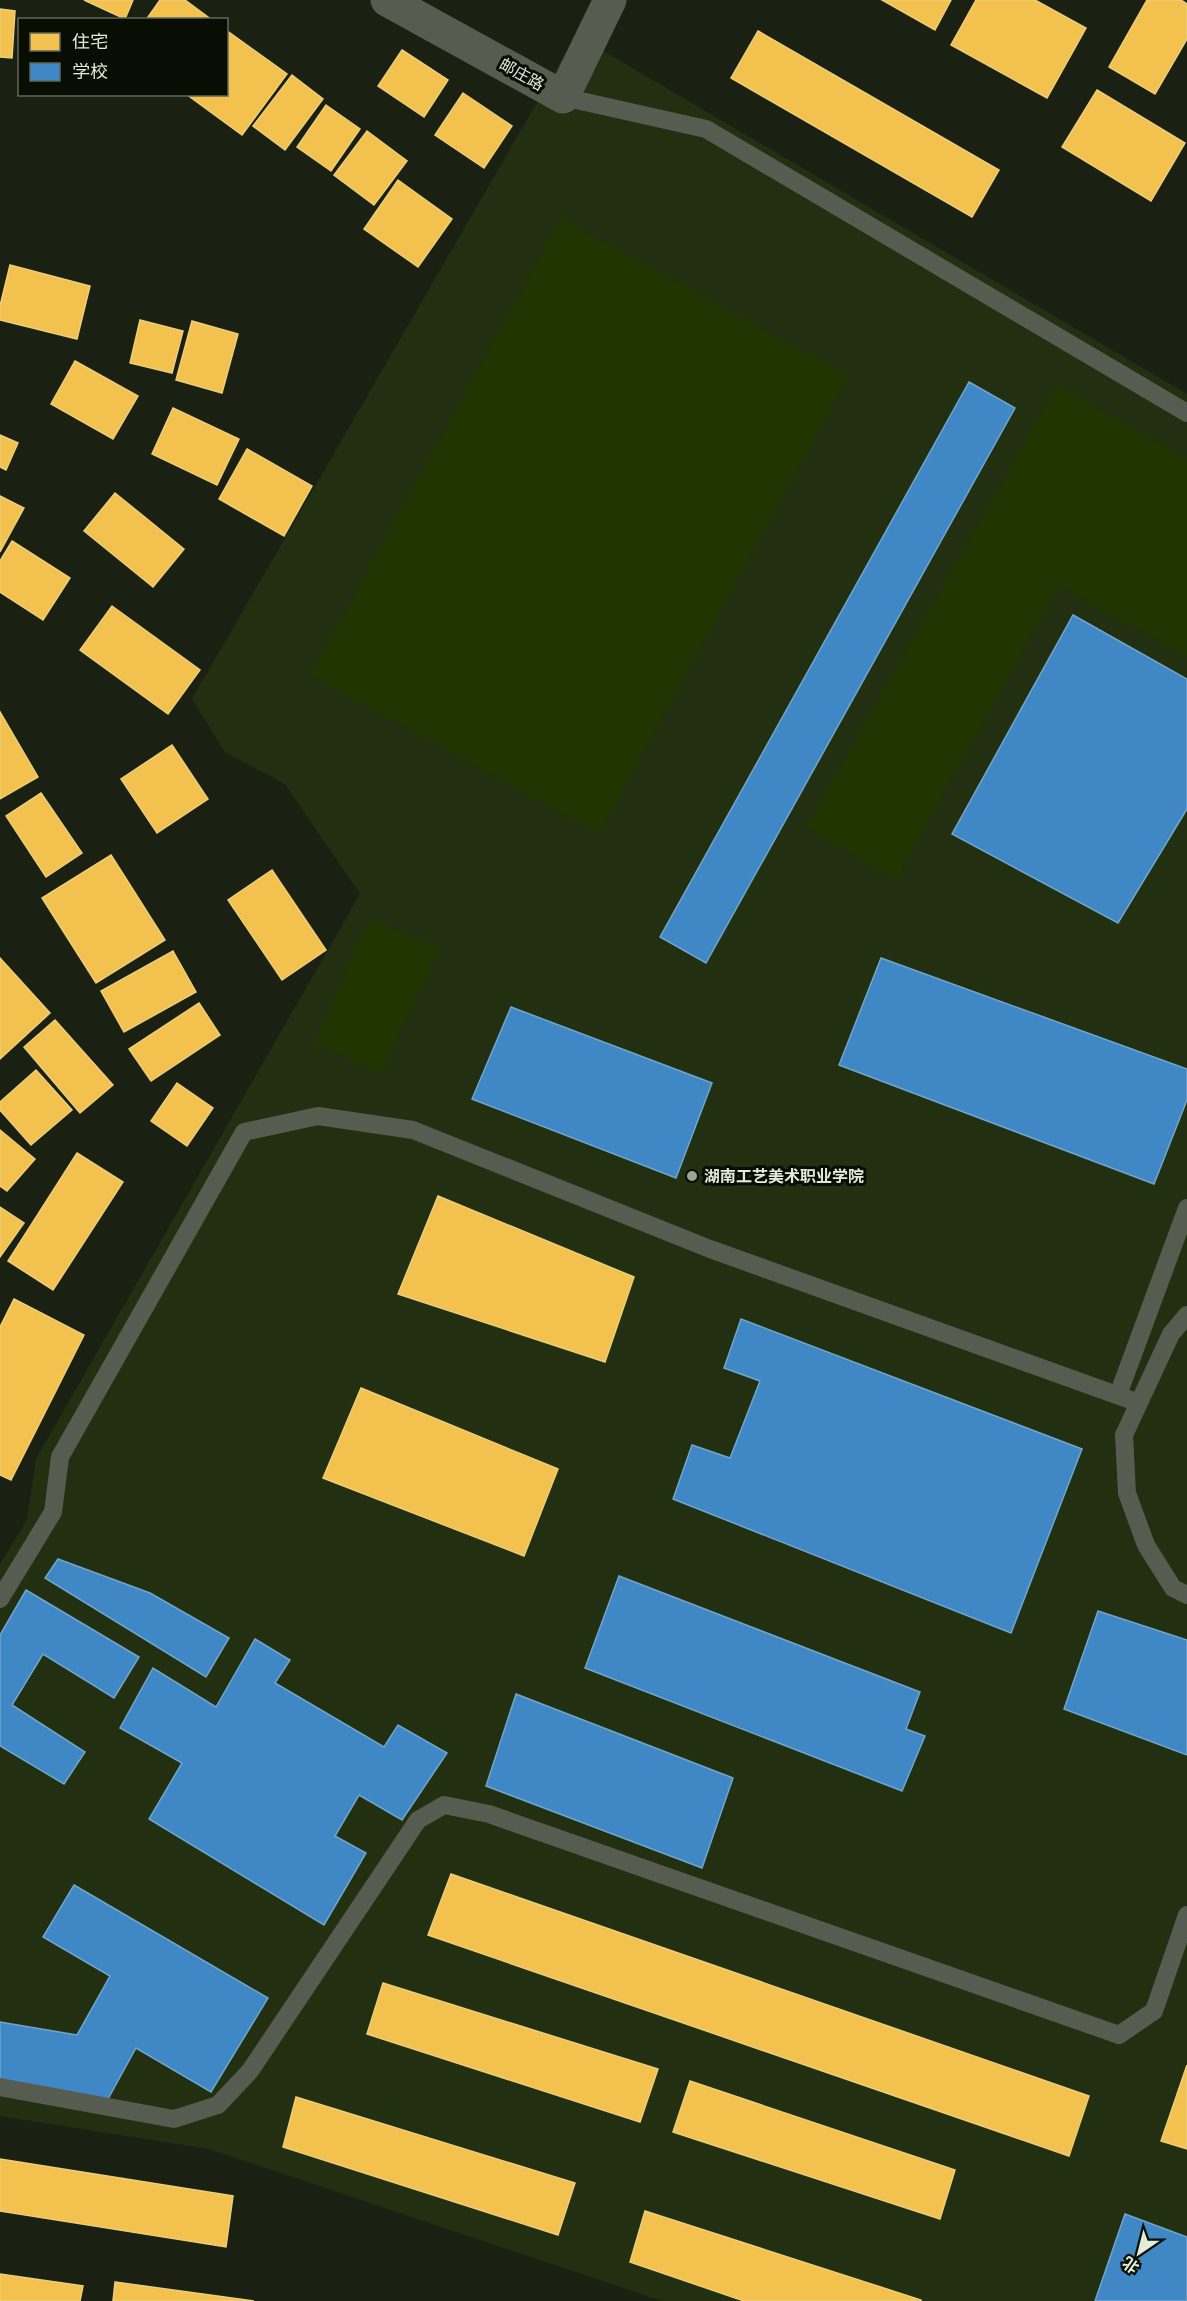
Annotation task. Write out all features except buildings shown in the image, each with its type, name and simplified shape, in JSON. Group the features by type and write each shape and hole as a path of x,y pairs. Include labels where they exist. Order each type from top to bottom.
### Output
{"street":[{"name":"邮庄路","path":"387,0 563,97 610,0"}],"lane":[{"path":"563,97 706,129 1187,413"},
{"path":"0,1599 52,1512 60,1457 244,1132 318,1116 413,1130 711,1249 1139,1403"},
{"path":"1118,1395 1187,1208"},
{"path":"1187,1315 1171,1334 1124,1435 1127,1493 1146,1545 1173,1588 1187,1595"},
{"path":"0,2087 174,2119 218,2105 250,2071 418,1820 444,1805 489,1814 1119,2035 1155,2011 1187,1915"}],"shaded area":[{"name":"湖南工艺美术职业学院","path":"576,35 1187,394 1187,2301 662,2301 209,2149 0,2116 0,1564 27,1520 36,1459 360,894 285,784 225,752 192,699"},
{"path":"561,218 849,376 599,834 310,675"},
{"path":"1057,385 1187,459 1187,657 1059,586 896,880 806,827"},
{"path":"369,918 440,947 382,1073 314,1044"}],"place":[{"name":"湖南工艺美术职业学院","path":"692,1176"}]}
